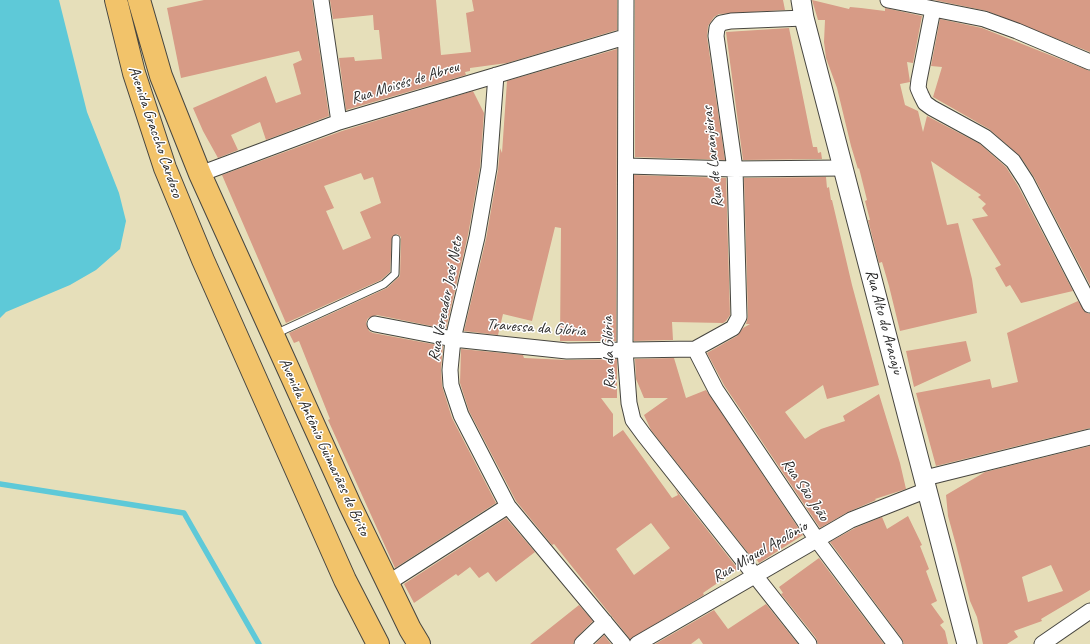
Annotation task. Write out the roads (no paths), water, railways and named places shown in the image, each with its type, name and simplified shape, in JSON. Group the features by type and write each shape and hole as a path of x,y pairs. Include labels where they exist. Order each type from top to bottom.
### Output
{"main road":[{"name":"Avenida Graccho Cardoso","path":"116,0 134,73 165,168 203,260"},
{"name":"Avenida Graccho Cardoso","path":"139,0 161,76 200,174 233,247"},
{"path":"203,260 233,247"},
{"name":"Avenida Antônio Guimarães de Brito","path":"233,247 350,505 419,644"},
{"name":"Avenida Antônio Guimarães de Brito","path":"203,260 345,580 378,644"}],"street":[{"path":"321,0 339,122"},
{"name":"Rua da Glória","path":"626,0 625,350 629,404 634,420 644,435 809,644"},
{"path":"888,0 984,20 1017,31 1090,62"},
{"name":"Rua Alto do Aracaju","path":"803,9 967,644"},
{"name":"Rua de Laranjeiras","path":"695,349 733,328 739,317 735,169 716,36 717,28 721,23 803,9"},
{"path":"933,9 918,80 918,88 925,103 985,137 1013,161 1026,181 1090,305"},
{"name":"Rua Moisés de Abreu","path":"200,174 339,122 625,37"},
{"name":"Rua Vereador José Neto","path":"496,75 489,168 476,237 453,339 450,370 451,385 461,415 508,506 623,644"},
{"path":"626,166 735,169 843,168"},
{"name":"Travessa da Glória","path":"375,324 453,339 567,351 695,349"},
{"name":"Rua São João","path":"695,349 716,390 817,540 895,644"},
{"name":"Rua Miguel Apolônio","path":"637,644 852,520 926,484 1090,437"},
{"path":"388,583 508,506"},
{"path":"1042,644 1090,611"},
{"path":"582,644 605,622"}],"lane":[{"path":"273,335 384,284 395,274 396,238"}],"water":[{"path":"0,0 59,0 87,112 119,193 126,221 120,249 96,270 70,285 6,312 0,318"}],"waterway":[{"path":"0,484 184,513 259,644"}]}
